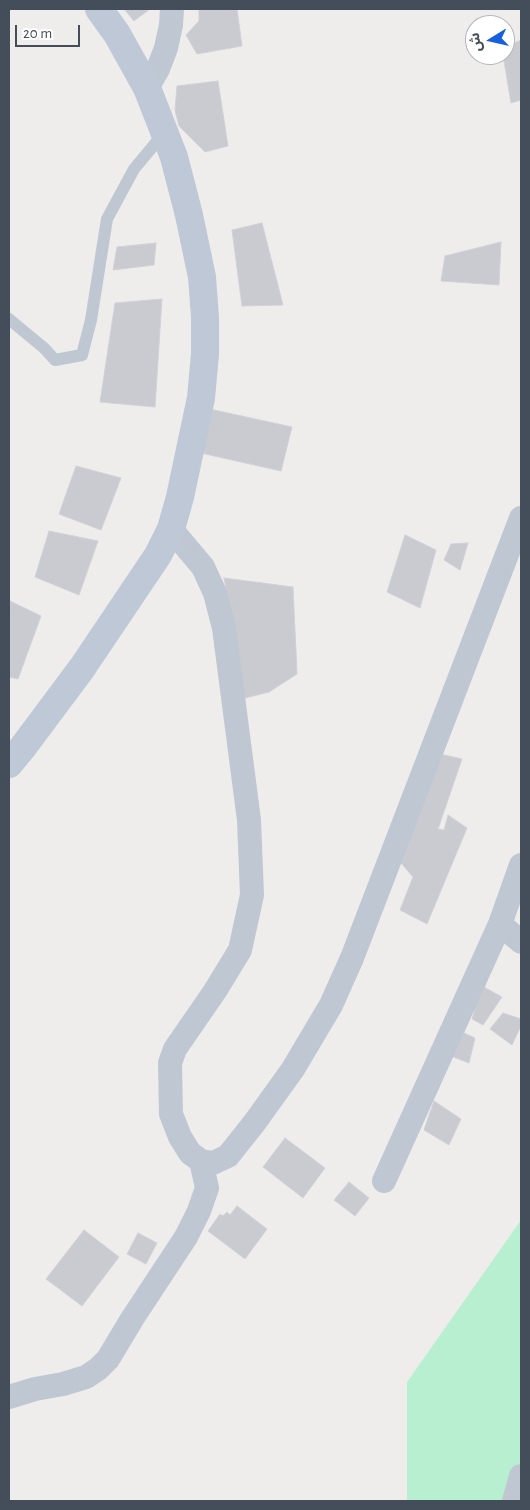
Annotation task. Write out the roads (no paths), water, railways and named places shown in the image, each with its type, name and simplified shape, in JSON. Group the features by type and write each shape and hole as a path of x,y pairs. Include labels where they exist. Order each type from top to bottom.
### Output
{"main road":[{"path":"9,764 24,747 82,668 158,555 170,529 189,460 201,398 205,354 202,276 196,243 174,157 146,88 117,34 99,9"}],"street":[{"path":"146,88 158,68 166,48 172,9"},
{"path":"170,529 203,567 215,593 224,628 249,820 252,895 240,950 215,991 175,1049 170,1063 171,1114 180,1137 190,1153 201,1161 213,1163 228,1156 294,1069 331,1005 352,958 521,518"},
{"path":"384,1181 500,924 521,865"},
{"path":"500,924 521,942"},
{"path":"9,1397 86,1377 108,1359 132,1318 186,1237 199,1211 208,1188 201,1161"},
{"path":"514,1501 521,1476"}],"lane":[{"path":"9,319 44,348 55,360 82,355 90,320 107,219 134,169 164,133"}]}
